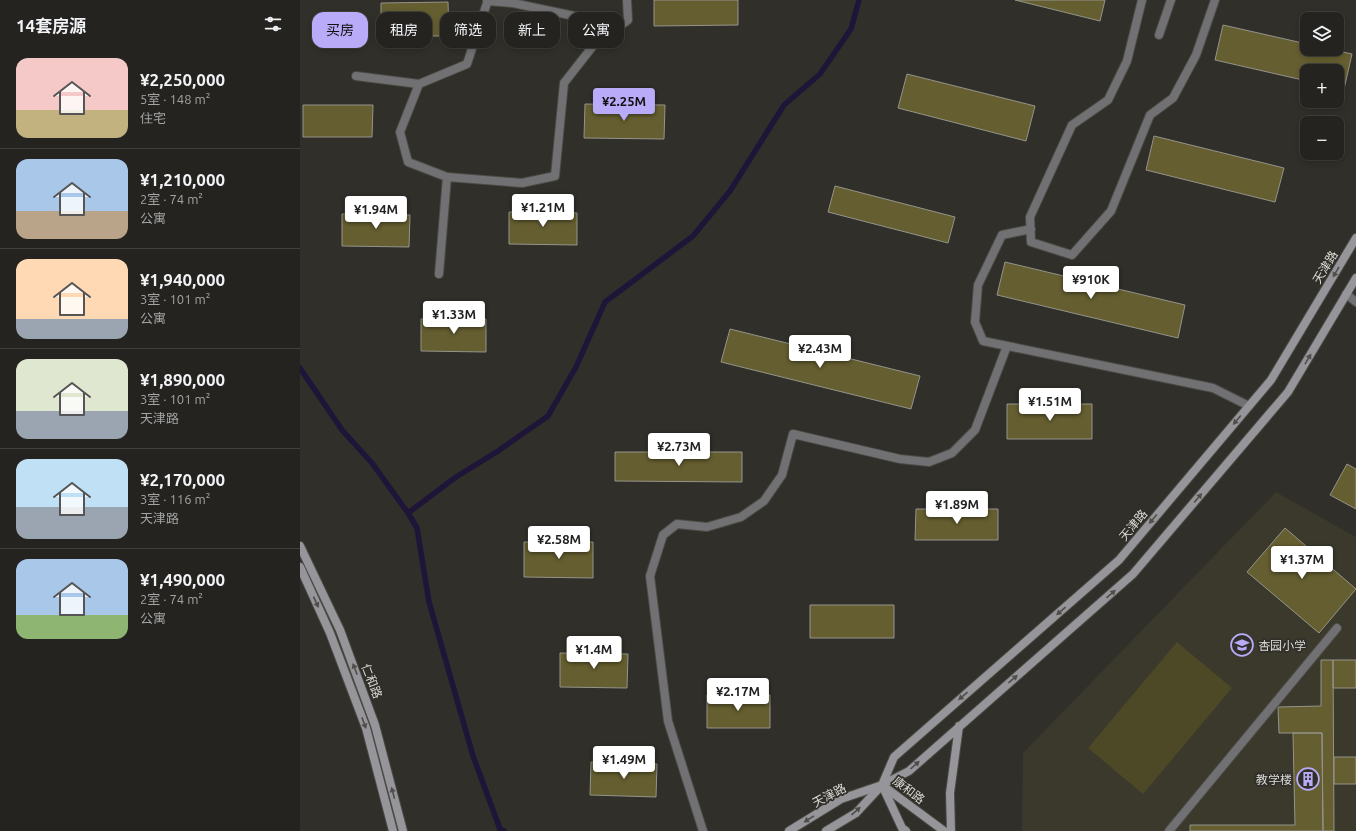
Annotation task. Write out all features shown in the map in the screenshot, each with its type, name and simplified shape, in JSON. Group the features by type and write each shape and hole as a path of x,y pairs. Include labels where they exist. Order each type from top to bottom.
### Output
{"main road":[{"name":"天津路","path":"826,831 856,813 882,785 894,757 1119,560 1271,380 1356,238"},
{"name":"天津路","path":"789,831 841,799 882,785 909,771 1134,574 1288,392 1356,278"},
{"name":"仁和路","path":"300,546 340,630 375,725 403,831"},
{"name":"仁和路","path":"300,567 330,633 366,728 393,831"},
{"path":"951,831 950,793 959,726"},
{"name":"康和路","path":"882,785 902,828 906,831"},
{"name":"康和路","path":"882,785 944,831"}],"street":[{"path":"419,84 400,132 408,162 447,177 522,183 555,176 564,83 593,46 628,20 627,0"},
{"path":"1142,0 1127,61 1108,100 1072,125 1030,216 1032,242 1072,255 1111,211 1150,115 1173,98 1196,55 1215,0"},
{"path":"1159,35 1171,0"},
{"path":"356,76 419,84 467,64 488,1 513,3 568,15"},
{"path":"439,274 447,177"},
{"path":"1031,229 1002,235 978,285 975,322 983,341 1213,388 1249,406"},
{"path":"1346,294 1356,302"},
{"path":"703,831 668,721 650,576 663,535 677,524 707,527 741,516 764,501 782,475 793,434 900,459 929,462 952,453 975,430 1007,346"},
{"path":"1169,831 1338,628"}],"shaded area":[{"name":"杏园小学","path":"1276,492 1356,537 1356,831 1022,831 1023,753"},
{"path":"1177,642 1232,688 1143,794 1088,748"}],"building":[{"path":"654,0 738,0 738,25 654,26"},
{"path":"1015,0 1105,0 1100,21"},
{"path":"448,2 448,12 440,12 440,36 432,36 432,12 381,12 381,3"},
{"path":"1223,25 1300,42 1300,56 1344,56 1344,52 1352,54 1344,89 1344,64 1300,64 1300,79 1215,60"},
{"path":"907,74 1035,106 1026,141 898,108"},
{"path":"585,104 665,105 664,139 584,138"},
{"path":"303,105 373,105 372,137 303,137"},
{"path":"1154,136 1284,168 1275,202 1146,170"},
{"path":"835,186 955,217 948,243 828,212"},
{"path":"509,212 577,213 577,245 509,244"},
{"path":"342,214 410,215 409,247 342,246"},
{"path":"1005,262 1185,305 1178,338 997,295"},
{"path":"421,319 486,319 486,352 421,351"},
{"path":"730,329 920,376 911,409 721,362"},
{"path":"1007,404 1092,404 1092,439 1007,439"},
{"path":"615,452 742,452 742,482 615,481"},
{"path":"1347,464 1356,469 1356,509 1330,495"},
{"path":"916,509 998,509 998,540 915,540"},
{"path":"1285,528 1356,589 1319,633 1247,572"},
{"path":"524,542 593,542 593,578 524,577"},
{"path":"810,605 894,605 894,638 810,638"},
{"path":"560,653 628,654 627,688 560,687"},
{"path":"1321,660 1333,660 1334,831 1323,831 1322,733 1279,733 1278,707 1321,706"},
{"path":"1333,660 1356,660 1356,688 1333,688"},
{"path":"707,695 770,695 770,728 707,728"},
{"name":"教学楼","path":"1293,733 1322,733 1323,831 1190,831 1190,825 1295,825"},
{"path":"1334,757 1356,757 1356,784 1334,784"},
{"path":"591,762 657,764 656,797 590,795"}],"waterway":[{"path":"408,513 456,477 498,451 548,416 576,367 605,302 693,236 730,191 784,105 820,74 851,29 859,0"},
{"path":"300,368 342,430 372,463 417,528 429,602 473,756 500,829 504,831"}],"place":[{"name":"杏园小学","path":"1242,645"},
{"name":"教学楼","path":"1308,779"}]}
